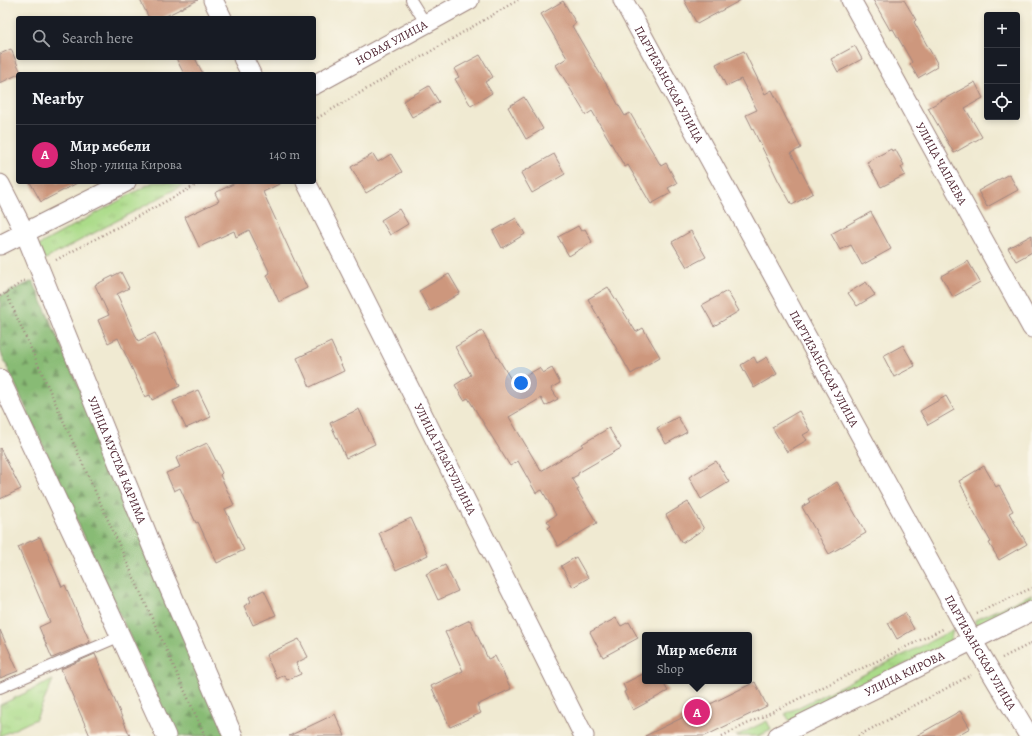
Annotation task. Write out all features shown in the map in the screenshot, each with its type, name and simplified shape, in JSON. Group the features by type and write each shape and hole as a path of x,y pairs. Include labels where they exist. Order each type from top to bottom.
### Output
{"street":[{"path":"213,0 221,16"},
{"name":"НОВАЯ УЛИЦА","path":"316,84 469,0"},
{"name":"ПАРТИЗАНСКАЯ УЛИЦА","path":"624,0 972,640 1029,736"},
{"name":"УЛИЦА ЧАПАЕВА","path":"851,0 1032,328"},
{"path":"244,60 250,72"},
{"name":"УЛИЦА МУСТАЯ КАРИМА","path":"0,184 24,233 164,576 233,736"},
{"path":"0,245 122,184"},
{"name":"УЛИЦА ГИЗАТУЛЛИНА","path":"307,184 584,736"},
{"path":"0,379 121,636 166,736"},
{"name":"УЛИЦА КИРОВА","path":"778,736 1032,611"}],"lane":[{"path":"411,0 426,24"},
{"path":"0,688 121,636"}],"path":[{"path":"316,119 518,0"},
{"path":"0,296 39,270 198,184"},
{"path":"6,293 205,736"},
{"path":"722,736 962,620 1032,588"},
{"path":"858,736 1032,643"}],"green space":[{"path":"149,184 185,184 42,261 37,249 42,243"},
{"path":"33,281 230,736 175,736 0,351 0,296"},
{"path":"1032,594 1032,602 983,625 975,625 975,620"},
{"path":"953,630 950,642 790,721 785,714"},
{"path":"53,680 36,719 0,736 0,705"},
{"path":"767,721 771,730 759,736 736,736"}],"building":[{"path":"140,0 198,0 166,16 148,16"},
{"path":"684,0 741,0 697,24"},
{"path":"873,0 904,0 916,20 914,22 937,63 937,67 918,78 910,64 912,62 893,29 890,30"},
{"path":"563,1 576,23 572,26 625,116 630,113 661,166 666,163 677,183 668,188 671,193 651,204 628,165 625,167 592,111 586,115 556,65 567,58 541,14"},
{"path":"855,46 862,59 838,72 831,59"},
{"path":"11,49 21,72 16,72 16,75 0,83 0,54"},
{"path":"744,51 765,94 772,90 801,148 791,153 813,193 792,205 746,115 757,110 741,79 726,86 716,64"},
{"path":"480,55 493,77 485,82 492,93 471,106 455,79 459,77 454,69"},
{"path":"177,60 196,60 202,72 183,72"},
{"path":"975,82 983,98 965,108 982,137 954,153 928,108"},
{"path":"429,86 439,102 412,117 403,101"},
{"path":"524,97 543,129 526,139 508,107"},
{"path":"891,149 892,151 895,149 904,165 901,167 905,175 881,187 867,162"},
{"path":"373,154 378,162 391,154 402,172 366,193 351,167"},
{"path":"554,154 565,174 532,193 521,173"},
{"path":"1009,174 1018,190 987,207 978,191"},
{"path":"31,184 75,184 41,202"},
{"path":"233,184 279,184 263,192 307,288 279,302 267,275 270,273 249,230 236,237 234,231 199,247 185,217 219,201 215,193"},
{"path":"399,209 408,224 390,235 381,220"},
{"path":"871,212 891,249 862,265 851,245 840,250 831,234"},
{"path":"516,218 525,234 502,248 493,231"},
{"path":"578,226 581,231 585,229 592,242 569,256 558,237"},
{"path":"691,231 706,257 687,267 672,242"},
{"path":"1032,235 1032,252 1016,261 1008,248"},
{"path":"968,261 980,282 953,297 941,276"},
{"path":"121,272 129,288 117,294 138,341 155,333 180,386 152,400 150,395 145,397 118,338 108,343 98,320 109,315 95,285"},
{"path":"449,274 460,293 430,311 419,291"},
{"path":"866,282 875,295 857,306 848,293"},
{"path":"608,287 636,332 643,328 660,357 631,374 588,299"},
{"path":"727,291 739,311 714,326 702,305"},
{"path":"482,331 513,383 539,368 543,373 552,368 560,383 551,388 558,399 545,406 541,398 509,417 541,471 583,446 582,444 609,428 621,448 572,478 579,489 577,490 597,523 558,546 548,528 551,526 547,521 556,515 542,490 536,493 518,461 510,466 468,398 464,400 455,385 471,375 455,347"},
{"path":"331,342 344,371 310,387 297,358"},
{"path":"903,345 915,366 894,377 883,356"},
{"path":"754,357 757,363 767,357 777,374 754,388 741,365"},
{"path":"198,390 211,417 186,428 173,401"},
{"path":"946,396 954,410 928,425 920,411"},
{"path":"359,409 375,444 346,458 330,423"},
{"path":"799,411 810,431 803,435 807,440 787,452 772,427"},
{"path":"678,417 687,432 666,444 657,428"},
{"path":"207,443 222,473 220,475 234,505 225,509 244,550 217,563 180,488 174,491 166,473 180,467 176,458"},
{"path":"0,448 21,489 0,499"},
{"path":"716,461 729,482 701,499 689,477"},
{"path":"984,466 996,487 999,485 1013,511 1009,513 1027,544 999,560 989,543 991,542 969,503 970,502 959,481"},
{"path":"837,482 866,533 829,554 802,507 810,502 808,499"},
{"path":"688,502 704,529 682,543 666,515"},
{"path":"411,518 428,555 396,570 379,533"},
{"path":"40,537 62,587 65,585 90,642 52,658 39,627 50,622 18,547"},
{"path":"576,557 588,578 573,587 561,566"},
{"path":"445,565 458,591 438,600 426,574"},
{"path":"264,590 276,615 253,625 244,606 251,602 249,597"},
{"path":"905,613 914,629 897,639 888,623"},
{"path":"616,618 621,626 629,622 638,638 603,657 590,632"},
{"path":"470,620 488,659 495,656 511,689 477,705 481,713 450,727 431,686 463,671 445,632"},
{"path":"0,630 18,671 0,678"},
{"path":"299,639 308,657 296,663 301,674 287,680 284,675 277,679 266,655"},
{"path":"95,654 130,736 90,736 61,669"},
{"path":"642,674 642,684 664,684 668,691 633,710 624,692 626,691 623,684"},
{"path":"755,682 767,706 705,736 645,736 752,684"},
{"path":"960,711 970,728 956,736 916,736"},
{"path":"335,714 345,736 289,736"}],"place":[{"name":"Мир мебели","path":"697,712"}]}
